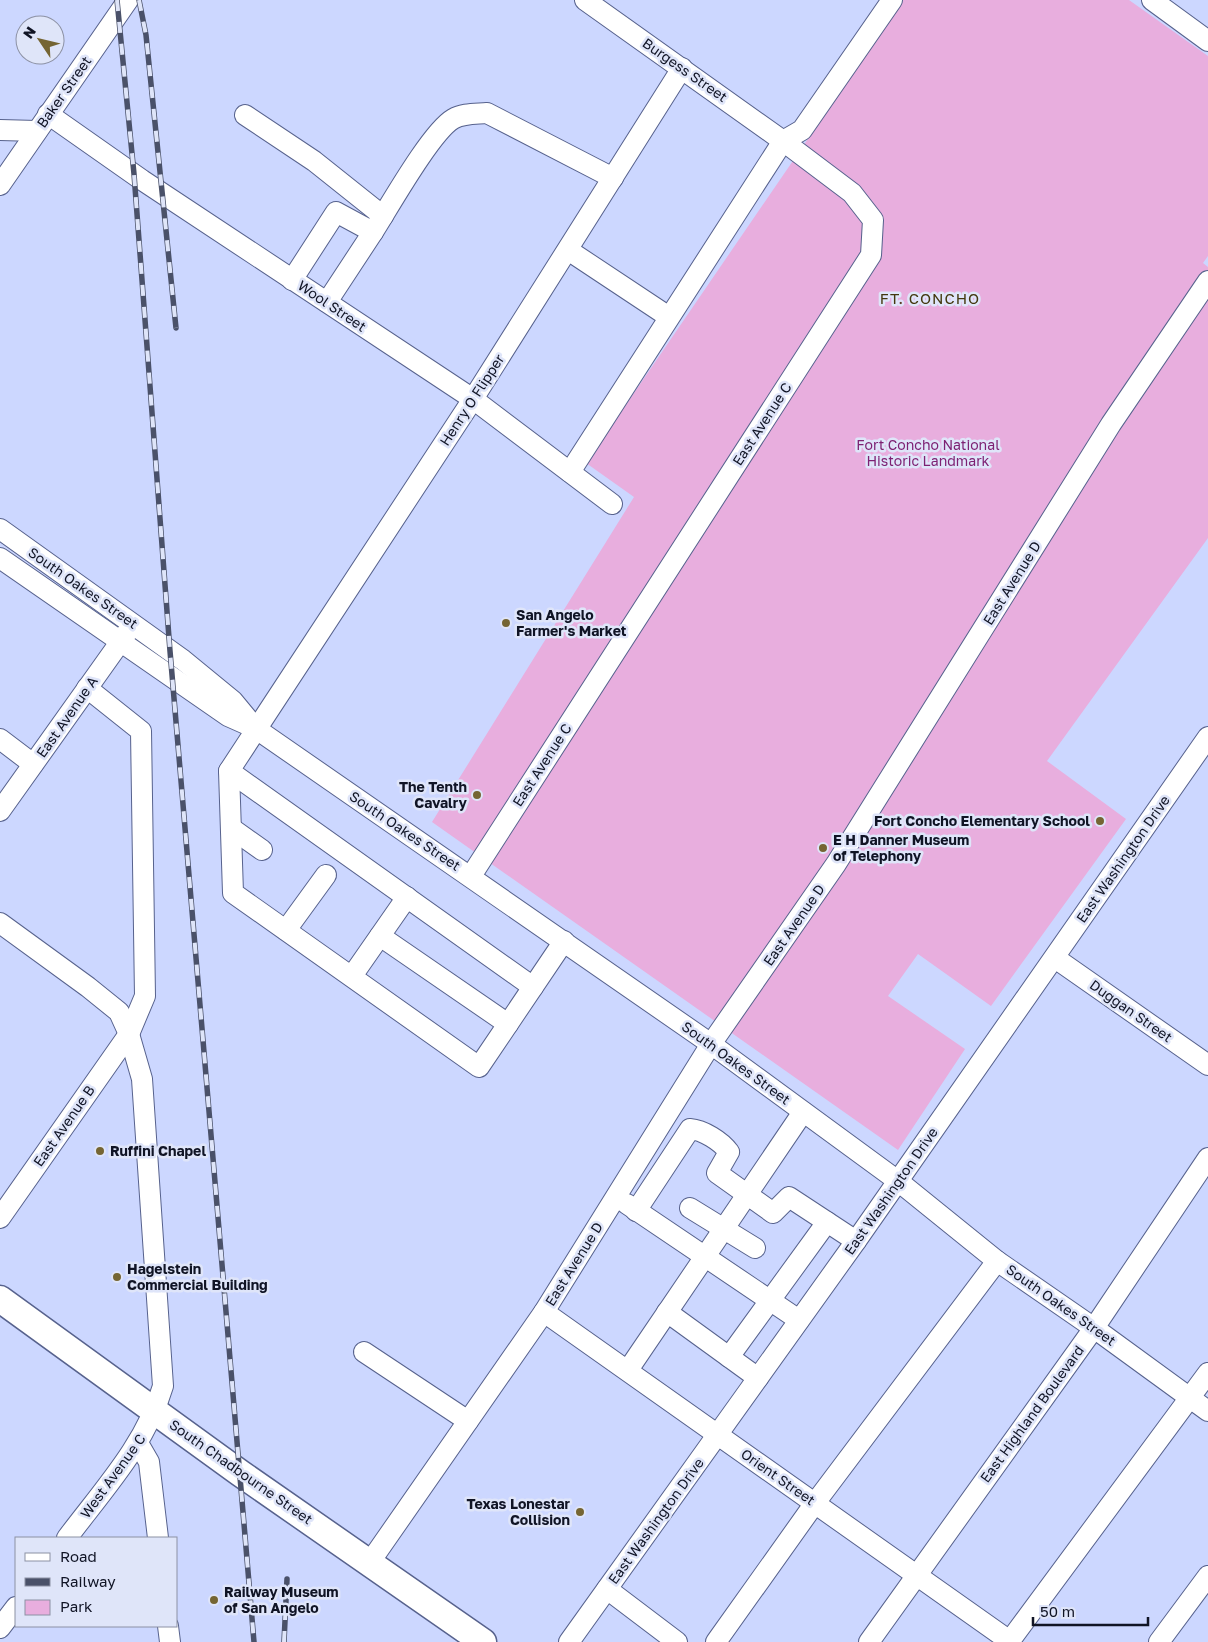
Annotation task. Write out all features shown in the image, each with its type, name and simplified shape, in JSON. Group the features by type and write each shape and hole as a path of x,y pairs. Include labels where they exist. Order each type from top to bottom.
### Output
{"main road":[{"name":"South Chadbourne Street","path":"0,1299 156,1412 483,1642"}],"street":[{"name":"Baker Street","path":"0,185 128,0"},
{"name":"Burgess Street","path":"586,0 783,141"},
{"path":"570,472 783,141 802,130 892,0"},
{"path":"1152,0 1208,41"},
{"name":"Henry O Flipper","path":"229,771 255,728 474,400 682,68"},
{"path":"327,302 434,137 453,119 466,115 487,113 613,178"},
{"name":"Wool Street","path":"48,114 142,180 474,400 612,504"},
{"path":"245,115 314,161 378,224"},
{"path":"0,130 36,131"},
{"name":"East Avenue C","path":"471,876 871,255 873,220 852,193 783,141"},
{"path":"292,280 336,212 378,224"},
{"path":"568,250 669,317"},
{"name":"East Avenue D","path":"370,1562 544,1312 711,1044 836,864 1111,424 1208,281"},
{"name":"South Oakes Street","path":"0,529 134,624 233,701 255,728"},
{"name":"South Oakes Street","path":"0,558 228,716 255,728 711,1044 898,1181 997,1261 1094,1328 1208,1412"},
{"name":"East Avenue A","path":"0,811 134,624"},
{"name":"East Avenue B","path":"0,1218 129,1034 145,996 141,731 87,688"},
{"name":"East Washington Drive","path":"570,1642 1055,958 1201,761 1208,737"},
{"path":"0,739 33,764"},
{"path":"229,771 233,893 479,1067 564,941"},
{"path":"229,771 533,987"},
{"path":"231,828 262,850"},
{"path":"286,930 326,875"},
{"path":"352,976 407,897"},
{"name":"West Avenue C","path":"0,924 88,987 119,1012 129,1034 142,1079 163,1386 156,1412 138,1443 68,1537"},
{"path":"380,936 508,1024"},
{"name":"Duggan Street","path":"1055,958 1208,1065"},
{"path":"628,1370 803,1112"},
{"path":"668,1114 690,1129 703,1132 725,1146 728,1152 717,1173 773,1213 789,1197 856,1241"},
{"path":"636,1211 690,1129"},
{"name":"East Highland Boulevard","path":"869,1642 1094,1328 1208,1158"},
{"path":"616,1197 800,1320"},
{"path":"690,1208 755,1248"},
{"path":"729,1357 827,1222"},
{"path":"716,1642 814,1503 997,1261"},
{"name":"Orient Street","path":"544,1312 1010,1642"},
{"path":"667,1312 758,1378"},
{"path":"364,1352 468,1421"},
{"path":"1010,1642 1191,1399 1208,1373"},
{"path":"138,1443 149,1462 158,1537"},
{"path":"1159,1642 1208,1576"},
{"path":"607,1590 677,1642"},
{"path":"0,1628 15,1607"},
{"path":"168,1627 170,1642"}],"green space":[{"name":"Fort Concho National Historic Landmark","path":"903,0 1129,0 1208,56 1208,256 1203,263 1208,267 1208,538 1047,761 1126,819 991,1006 918,954 888,996 965,1049 898,1150 432,822 634,497 586,463"}],"railway":[{"path":"117,0 134,174 170,651 254,1642"},
{"path":"139,0 146,35 176,328"},
{"path":"284,1642 287,1579"}],"place":[{"name":"San Angelo Farmer's Market","path":"506,623"},
{"name":"The Tenth Cavalry","path":"477,795"},
{"name":"Fort Concho Elementary School","path":"1100,821"},
{"name":"E H Danner Museum of Telephony","path":"823,848"},
{"name":"Ruffini Chapel","path":"100,1151"},
{"name":"Hagelstein Commercial Building","path":"117,1277"},
{"name":"Texas Lonestar Collision","path":"580,1512"},
{"name":"Railway Museum of San Angelo","path":"214,1600"}],"district":[{"name":"FT. CONCHO","path":"930,299"}]}
